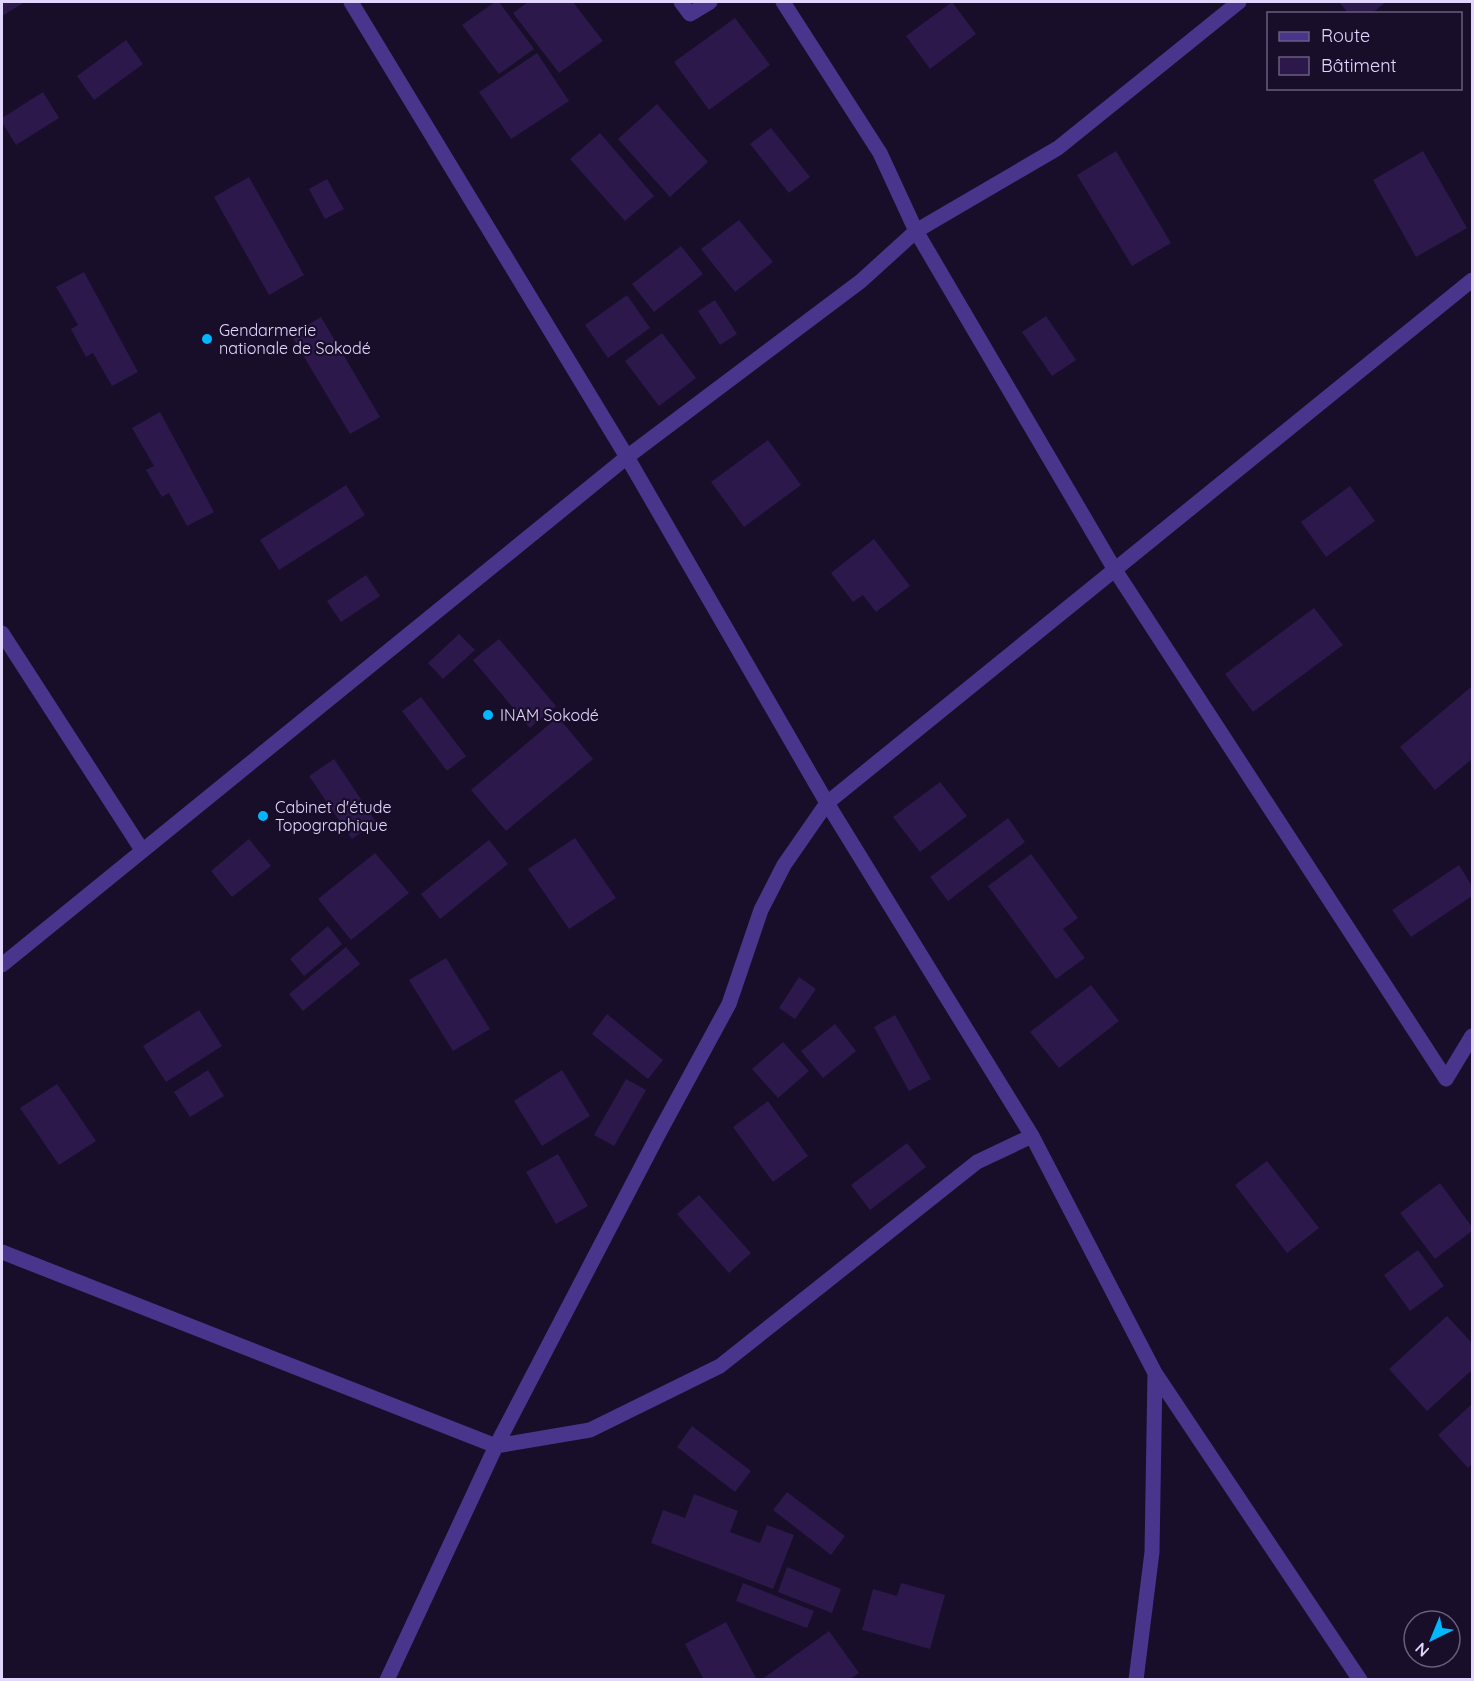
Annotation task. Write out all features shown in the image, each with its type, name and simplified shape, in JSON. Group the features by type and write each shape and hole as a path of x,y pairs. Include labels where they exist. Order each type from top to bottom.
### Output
{"street":[{"path":"351,2 627,457 827,803 1032,1136 1155,1373 1360,1680"},
{"path":"681,2 690,15 710,2"},
{"path":"783,2 880,153 916,231 1115,570 1446,1079 1473,1036"},
{"path":"2,964 627,457 861,281 916,231 1058,148 1239,2"},
{"path":"387,1680 496,1446 653,1143 729,1004 761,910 784,864 827,803 1473,280"},
{"path":"2,633 142,850"},
{"path":"2,1252 496,1446 590,1430 720,1366 977,1162 1032,1136"},
{"path":"1136,1680 1152,1552 1155,1373"}],"building":[{"path":"2,2 25,2 2,16"},
{"path":"495,2 499,2 534,49 499,74 462,25"},
{"path":"528,2 573,2 603,41 559,73 513,13"},
{"path":"952,2 976,34 930,69 906,36"},
{"path":"1339,2 1386,2 1374,12 1347,12"},
{"path":"735,18 770,65 709,110 674,62"},
{"path":"126,40 143,64 94,100 77,76"},
{"path":"537,53 569,101 511,139 479,92"},
{"path":"43,92 59,118 16,145 2,122 2,118"},
{"path":"657,104 708,162 670,197 618,139"},
{"path":"771,128 810,177 789,193 750,144"},
{"path":"600,133 654,196 625,221 570,159"},
{"path":"1116,151 1171,243 1132,266 1077,175"},
{"path":"1423,151 1467,228 1416,257 1373,180"},
{"path":"249,177 304,275 269,295 214,197"},
{"path":"327,179 344,209 325,219 309,189"},
{"path":"739,220 773,262 735,292 701,249"},
{"path":"681,246 703,274 654,312 632,284"},
{"path":"84,272 138,372 112,386 93,353 86,357 71,329 78,325 56,287"},
{"path":"627,295 650,328 608,358 585,325"},
{"path":"715,300 737,334 720,345 698,311"},
{"path":"1046,316 1076,360 1052,376 1022,332"},
{"path":"321,317 380,417 350,434 291,335"},
{"path":"662,333 696,378 659,406 625,361"},
{"path":"160,412 214,512 187,526 169,493 162,497 146,470 154,466 132,428"},
{"path":"768,440 801,485 744,527 711,482"},
{"path":"346,485 365,515 279,570 260,540"},
{"path":"1350,486 1375,521 1326,557 1301,522"},
{"path":"874,539 910,586 876,612 863,595 853,602 831,573"},
{"path":"366,575 380,596 341,622 327,601"},
{"path":"1314,608 1343,645 1253,712 1225,674"},
{"path":"459,634 475,650 443,679 428,663"},
{"path":"499,639 556,706 530,728 473,660"},
{"path":"1471,687 1472,759 1435,790 1400,747"},
{"path":"421,697 466,756 447,771 402,711"},
{"path":"558,717 593,759 506,831 471,790"},
{"path":"334,759 376,822 352,839 309,776"},
{"path":"940,782 967,816 920,852 893,817"},
{"path":"1008,818 1025,842 948,901 930,877"},
{"path":"575,838 616,898 569,929 528,869"},
{"path":"249,839 271,866 232,897 211,871"},
{"path":"489,840 508,864 440,919 421,894"},
{"path":"375,853 409,893 351,940 318,899"},
{"path":"1031,854 1078,918 1063,929 1085,958 1056,979 988,886"},
{"path":"1459,865 1472,886 1472,896 1411,937 1392,910"},
{"path":"328,926 342,944 304,976 290,959"},
{"path":"346,947 360,964 303,1011 289,994"},
{"path":"446,958 490,1029 453,1051 409,980"},
{"path":"799,977 816,989 795,1019 779,1008"},
{"path":"1091,985 1119,1021 1059,1068 1030,1032"},
{"path":"199,1010 222,1046 166,1082 143,1046"},
{"path":"607,1014 663,1060 648,1079 592,1034"},
{"path":"895,1015 931,1079 909,1091 874,1027"},
{"path":"835,1024 856,1051 823,1078 801,1051"},
{"path":"783,1042 809,1071 778,1098 752,1069"},
{"path":"208,1070 224,1096 190,1117 174,1092"},
{"path":"562,1070 590,1116 542,1146 514,1101"},
{"path":"626,1079 646,1090 614,1146 594,1135"},
{"path":"57,1084 96,1141 59,1165 20,1108"},
{"path":"768,1101 808,1156 773,1182 733,1127"},
{"path":"907,1143 926,1167 870,1210 851,1185"},
{"path":"558,1154 588,1206 556,1224 526,1172"},
{"path":"1267,1161 1319,1228 1287,1253 1235,1185"},
{"path":"1440,1183 1472,1227 1472,1231 1435,1259 1400,1213"},
{"path":"699,1195 751,1253 729,1273 677,1214"},
{"path":"1418,1250 1444,1286 1410,1311 1384,1275"},
{"path":"1447,1316 1472,1343 1472,1370 1427,1411 1389,1369"},
{"path":"1472,1404 1472,1464 1468,1468 1438,1435"},
{"path":"692,1426 751,1471 735,1492 677,1447"},
{"path":"787,1492 845,1536 831,1555 773,1510"},
{"path":"694,1494 738,1511 730,1532 760,1543 767,1525 794,1535 773,1589 651,1543 663,1510 685,1518"},
{"path":"787,1567 841,1589 832,1613 778,1592"},
{"path":"743,1583 814,1611 807,1628 736,1601"},
{"path":"901,1583 945,1595 930,1649 862,1630 873,1589 897,1596"},
{"path":"726,1622 757,1680 704,1680 685,1644"},
{"path":"829,1631 859,1673 849,1680 761,1680"}],"place":[{"name":"Gendarmerie nationale de Sokodé","path":"207,339"},
{"name":"INAM Sokodé","path":"488,715"},
{"name":"Cabinet d'étude Topographique","path":"263,816"}]}
